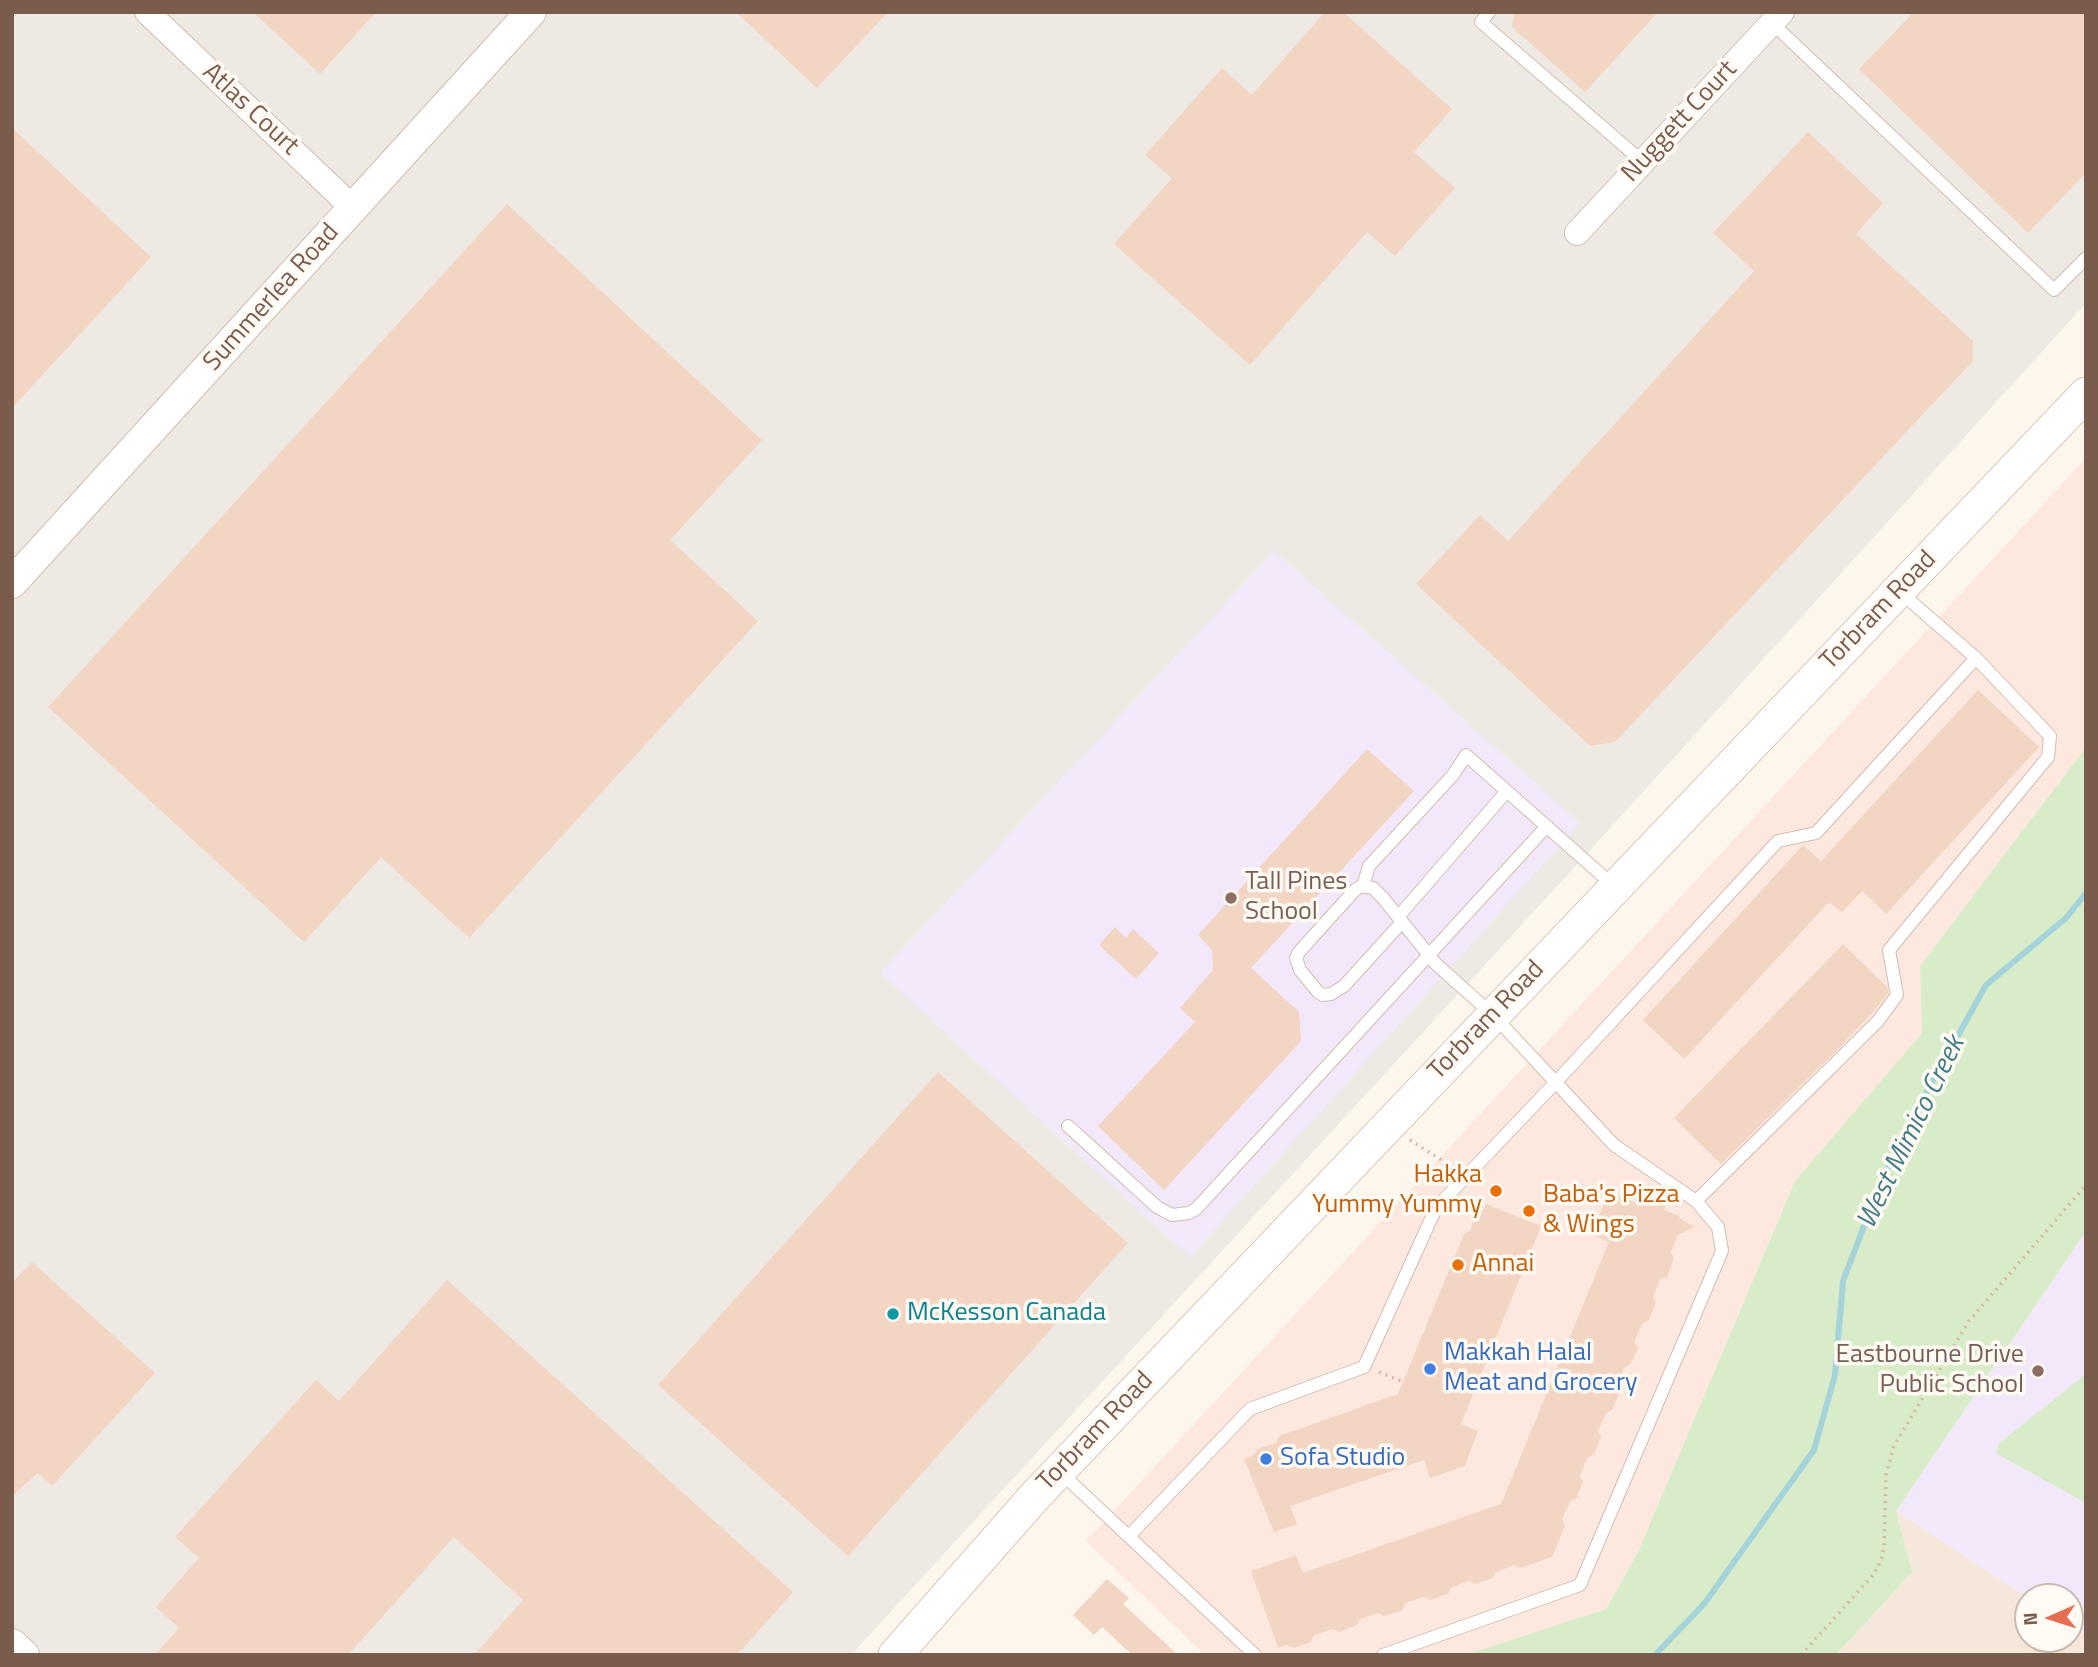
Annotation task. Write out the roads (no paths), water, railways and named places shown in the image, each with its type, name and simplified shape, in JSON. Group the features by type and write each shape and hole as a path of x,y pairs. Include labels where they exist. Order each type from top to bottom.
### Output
{"main road":[{"name":"Torbram Road","path":"895,1655 1059,1471 2086,394"}],"street":[{"name":"Atlas Court","path":"147,12 353,208"},
{"name":"Summerlea Road","path":"12,583 531,12"},
{"name":"Nuggett Court","path":"1577,233 1777,18"},
{"path":"12,1644 24,1655"}],"lane":[{"path":"1489,12 1481,22 1643,162"},
{"path":"1777,18 2054,290 2086,258"},
{"path":"1696,1201 1878,1021 1897,995 1889,950 2048,757 2050,736 1976,659 1898,590"},
{"path":"1129,1536 1250,1409 1364,1365 1436,1208 1778,841 1816,833 1976,659"},
{"path":"1363,886 1368,866 1453,775 1466,755 1616,887"},
{"path":"1383,1655 1580,1585 1722,1251 1718,1227 1696,1201 1614,1145 1493,1016 1430,956 1400,919 1373,888 1363,886 1355,890 1299,952 1296,958 1300,970 1323,995 1331,994 1344,986 1400,919 1507,790"},
{"path":"1068,1126 1157,1207 1172,1215 1189,1213 1196,1209 1547,826"},
{"path":"1059,1471 1255,1655"}],"waterway":[{"name":"West Mimico Creek","path":"1655,1655 1704,1604 1814,1450 1835,1375 1843,1281 1882,1179 1986,985 2066,918 2086,893"}],"place":[{"name":"Tall Pines School","path":"1231,898"},
{"name":"Hakka Yummy Yummy","path":"1496,1191"},
{"name":"Baba's Pizza & Wings","path":"1529,1211"},
{"name":"Annai","path":"1458,1265"},
{"name":"McKesson Canada","path":"893,1314"},
{"name":"Makkah Halal Meat and Grocery","path":"1430,1369"},
{"name":"Eastbourne Drive Public School","path":"2038,1371"},
{"name":"Sofa Studio","path":"1266,1459"}]}
